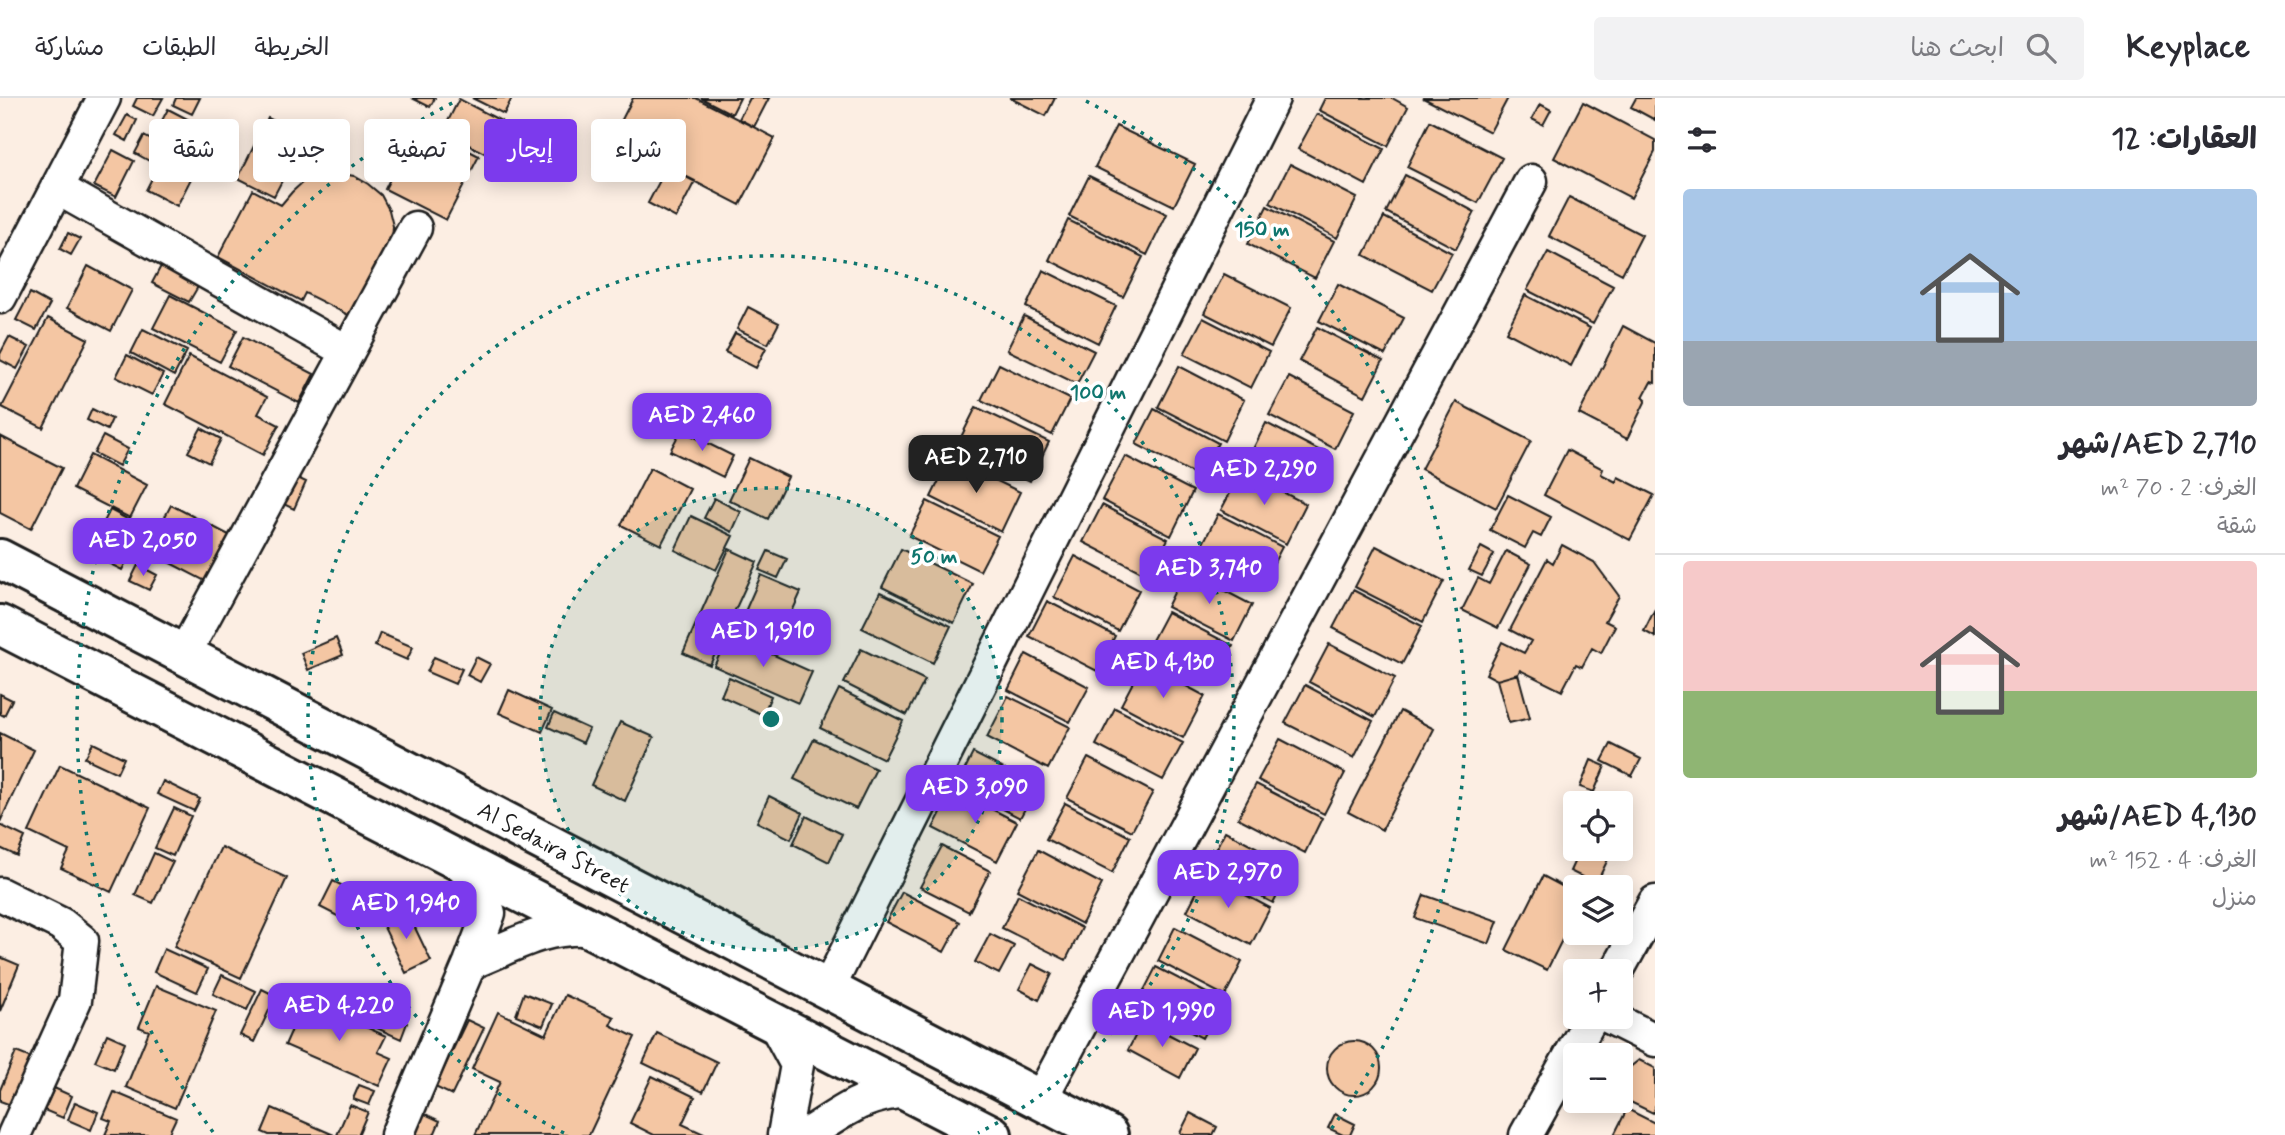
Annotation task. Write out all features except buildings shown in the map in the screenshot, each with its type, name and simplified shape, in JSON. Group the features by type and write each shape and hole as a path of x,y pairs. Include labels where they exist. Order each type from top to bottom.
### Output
{"main road":[{"name":"Al Sedaira Street","path":"0,559 1108,1135"},
{"path":"0,625 992,1135"}],"street":[{"path":"0,297 104,98"},
{"path":"828,989 1273,98"},
{"path":"1040,1100 1531,181"},
{"path":"57,188 348,352"},
{"path":"184,654 415,228"},
{"path":"397,1135 489,913 483,894 460,863"},
{"path":"0,894 61,924 82,941 75,1000 14,1135"},
{"path":"1624,959 1655,902"},
{"path":"470,963 545,932 566,928 588,929"},
{"path":"776,1026 797,1065 784,1135"},
{"path":"1526,1135 1585,1029"},
{"path":"1633,1029 1655,1040"},
{"path":"806,1135 864,1099 908,1091"}]}
